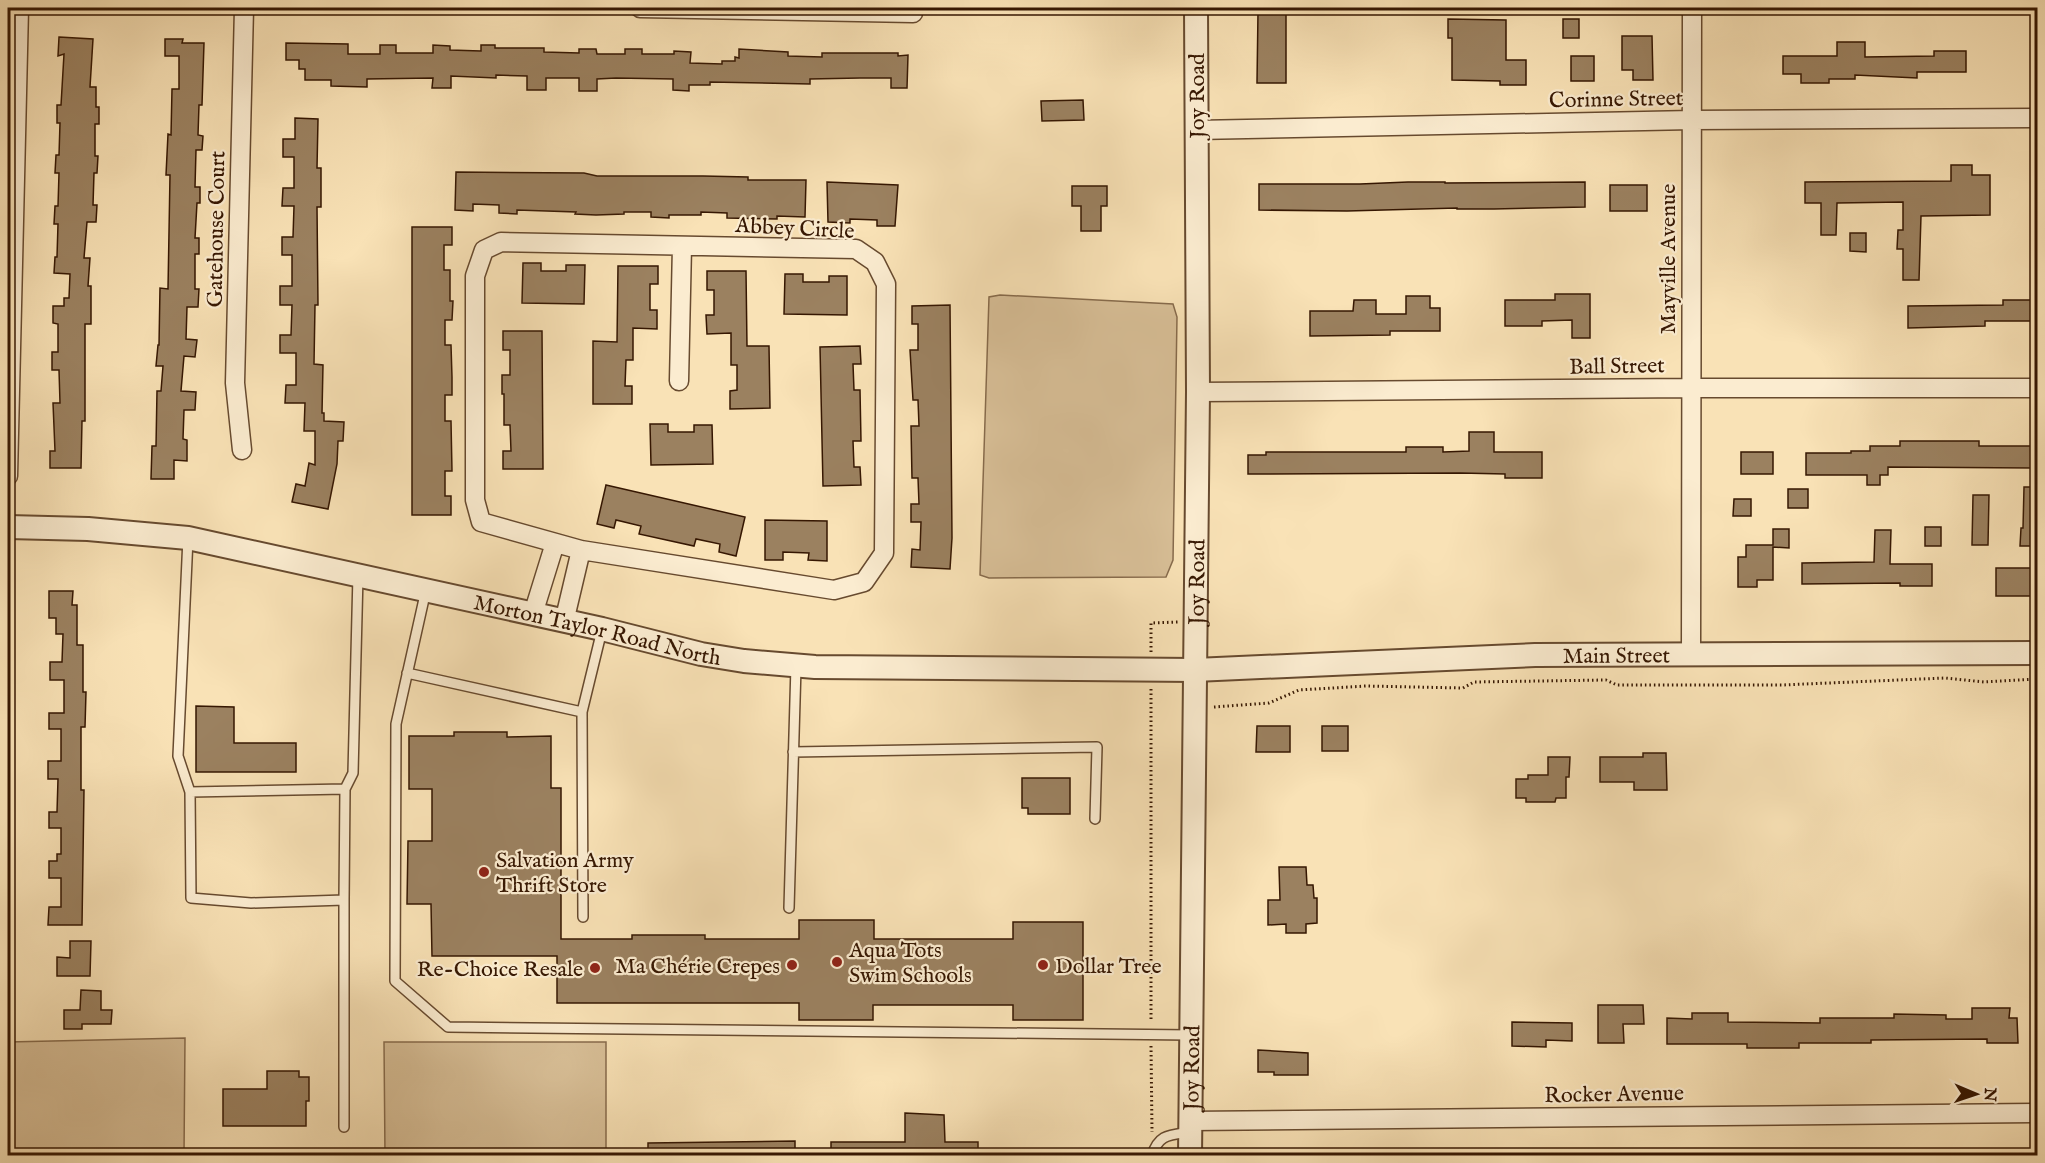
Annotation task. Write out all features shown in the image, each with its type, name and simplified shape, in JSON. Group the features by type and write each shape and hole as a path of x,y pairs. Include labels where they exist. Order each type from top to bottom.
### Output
{"street":[{"path":"8,476 19,8"},
{"name":"Gatehouse Court","path":"242,450 235,383 243,8"},
{"path":"640,8 797,9 913,13"},
{"name":"Joy Road","path":"1190,1155 1198,393 1196,8"},
{"name":"Mayville Avenue","path":"1691,655 1692,8"},
{"name":"Corinne Street","path":"1196,130 1692,120 2037,118"},
{"name":"Abbey Circle","path":"501,242 682,246 856,249 875,262 886,284 884,554 864,582 834,590 581,550 481,522 475,500 476,276 484,250 501,242"},
{"path":"679,381 682,246"},
{"name":"Ball Street","path":"1198,393 1691,388 2037,388"},
{"name":"Morton Taylor Road North","path":"8,527 88,529 188,538 602,629 701,654 796,666 1195,670"},
{"path":"533,614 555,543"},
{"path":"564,622 581,550"},
{"name":"Main Street","path":"1195,670 1535,655 2037,653"},
{"name":"Rocker Avenue","path":"1190,1127 2037,1113"}],"lane":[{"path":"188,538 178,756 190,792 191,898 251,903 344,900"},
{"path":"344,1127 345,789 353,773 358,575"},
{"path":"426,590 396,724 395,981 448,1027 1191,1035"},
{"path":"583,917 582,712 602,629"},
{"path":"789,908 796,666"},
{"path":"407,673 582,712"},
{"path":"794,752 1097,747 1095,819"},
{"path":"190,792 345,789"},
{"path":"1152,1155 1156,1143 1190,1127"}],"path":[{"path":"1150,640 1151,623 1176,622"},
{"path":"1195,709 1269,704 1299,690 1366,686 1463,688 1474,682 1606,680 1617,685 1782,685 1945,678 1984,682 2037,679"},
{"path":"1150,690 1151,1019"},
{"path":"1151,1043 1152,1155"}],"shaded area":[{"path":"1000,295 1173,304 1177,317 1173,560 1166,577 989,578 980,575 989,297"},
{"path":"185,1038 184,1155 8,1155 8,1042"},
{"path":"384,1042 606,1042 606,1155 385,1155"}],"building":[{"path":"1258,12 1286,13 1286,83 1257,83"},
{"path":"1448,19 1506,20 1506,60 1526,60 1526,85 1500,85 1500,81 1452,80 1452,38 1448,38"},
{"path":"1563,19 1579,19 1579,38 1563,38"},
{"path":"1622,36 1652,36 1653,80 1633,80 1633,70 1622,70"},
{"path":"59,37 93,39 90,87 96,87 96,107 99,107 99,124 95,124 95,156 98,156 97,173 94,173 93,205 97,205 96,222 87,222 84,258 90,258 88,286 91,286 91,324 85,324 85,421 82,421 81,468 50,468 50,451 55,451 53,403 60,403 59,370 52,370 52,352 58,352 58,324 53,323 53,306 64,306 64,298 69,298 70,274 54,273 58,224 54,224 55,206 58,206 59,173 55,173 56,155 59,155 60,123 57,123 57,105 61,105 64,54 58,56"},
{"path":"165,39 183,39 182,43 204,43 202,105 199,105 198,135 203,136 202,150 196,150 195,187 200,187 195,238 199,238 199,254 195,254 195,289 199,289 198,307 187,307 186,339 197,340 195,357 184,356 181,391 196,392 195,410 184,410 183,439 187,440 187,461 174,460 174,479 151,479 152,446 156,446 157,391 161,391 163,366 156,366 159,345 160,288 168,289 170,175 166,175 168,134 171,135 172,89 179,89 179,56 165,56"},
{"path":"1837,42 1865,42 1865,57 1934,56 1934,51 1966,51 1966,72 1917,72 1917,78 1855,75 1855,79 1829,79 1829,83 1801,83 1801,74 1783,74 1783,56 1837,56"},
{"path":"286,43 348,44 348,54 380,54 380,45 396,45 396,53 433,53 433,45 450,46 450,50 481,51 481,45 495,45 495,48 544,48 544,52 579,53 579,49 596,49 597,54 625,54 625,49 642,49 642,54 691,52 690,63 722,64 722,61 735,61 735,57 739,58 739,49 788,52 788,56 822,57 822,53 898,53 898,56 908,55 907,88 891,88 891,78 860,78 810,79 810,84 710,82 710,85 689,85 689,91 673,90 673,79 616,78 597,79 597,91 579,91 579,78 546,78 546,90 527,90 527,76 496,75 496,78 451,76 451,88 432,88 433,78 367,79 367,87 331,86 331,80 305,80 305,69 299,69 299,60 286,60"},
{"path":"1571,56 1594,56 1594,81 1571,81"},
{"path":"1083,100 1084,120 1042,121 1041,101"},
{"path":"295,118 318,119 317,168 321,168 321,207 317,207 318,305 315,305 314,364 323,365 322,413 324,413 324,421 344,422 343,441 338,441 337,464 328,509 292,502 296,484 305,486 309,463 315,465 315,431 304,431 305,403 285,403 286,385 296,385 296,353 280,353 280,335 291,335 292,305 280,305 280,286 292,286 292,255 282,255 282,237 293,237 294,206 282,206 283,188 294,188 294,157 283,157 283,139 295,139"},
{"path":"1951,165 1972,165 1972,175 1990,175 1990,215 1921,216 1919,280 1903,280 1903,249 1897,249 1898,230 1903,230 1903,202 1837,203 1836,235 1821,235 1821,203 1805,203 1805,182 1951,181"},
{"path":"456,172 584,173 597,176 703,176 748,177 748,180 806,180 805,217 727,218 727,213 701,212 701,215 669,215 669,218 651,217 651,212 596,215 517,210 517,214 499,213 499,205 473,204 473,211 455,210"},
{"path":"827,182 898,185 895,226 877,226 877,220 850,219 850,223 828,222"},
{"path":"1585,182 1585,207 1347,211 1259,210 1259,184"},
{"path":"1610,185 1647,185 1647,211 1610,211"},
{"path":"1072,186 1107,186 1107,206 1101,206 1101,231 1081,231 1081,206 1072,206"},
{"path":"412,227 452,227 452,245 444,245 444,270 450,270 450,301 453,301 452,320 445,320 445,345 451,345 452,395 445,395 445,421 451,421 452,471 445,471 445,496 451,496 451,515 412,515"},
{"path":"1850,233 1866,233 1866,252 1850,251"},
{"path":"523,263 541,263 541,271 566,271 566,265 585,265 584,304 522,303"},
{"path":"618,266 658,266 658,284 650,284 650,310 657,310 657,329 633,328 633,360 626,360 625,386 632,386 632,404 593,404 593,341 617,342"},
{"path":"707,271 746,271 747,346 769,346 770,408 730,409 730,391 737,390 737,365 731,365 731,333 707,334 706,315 714,315 714,290 707,290"},
{"path":"785,274 803,274 803,282 829,282 829,276 847,276 847,315 784,314"},
{"path":"1555,294 1590,294 1590,338 1572,338 1572,320 1542,321 1542,326 1505,326 1505,300 1555,300"},
{"path":"1406,296 1430,296 1430,308 1440,308 1440,331 1390,331 1390,335 1310,336 1310,311 1353,311 1354,300 1376,300 1376,314 1406,314"},
{"path":"2003,300 2035,300 2035,321 1985,321 1985,326 1908,328 1908,306 2003,305"},
{"path":"950,305 952,538 950,569 911,567 912,549 920,550 921,522 911,522 911,504 919,504 918,478 912,478 911,426 919,426 918,400 913,400 910,350 918,350 918,324 912,324 912,306"},
{"path":"503,331 542,331 543,469 503,469 503,451 511,451 510,425 504,425 504,394 502,394 502,375 510,375 510,350 503,350"},
{"path":"860,346 861,364 853,364 854,390 860,390 861,441 853,441 854,467 860,467 861,485 823,486 820,347"},
{"path":"650,424 668,424 668,432 694,432 694,425 712,425 713,464 651,465"},
{"path":"1469,432 1494,432 1494,452 1542,452 1542,478 1505,478 1505,474 1460,473 1248,474 1248,455 1266,455 1266,452 1406,452 1406,447 1443,447 1443,452 1469,451"},
{"path":"1900,441 1979,441 1979,446 2035,446 2036,468 1888,467 1888,475 1880,475 1880,485 1867,485 1867,475 1806,475 1806,453 1870,451 1870,446 1900,446"},
{"path":"1741,452 1773,452 1773,474 1741,474"},
{"path":"606,485 745,517 736,556 719,552 720,544 696,539 694,546 639,534 641,526 616,520 614,528 597,524"},
{"path":"2024,487 2037,487 2036,546 2020,546"},
{"path":"1788,489 1808,489 1808,508 1788,508"},
{"path":"1973,495 1989,495 1988,545 1972,545"},
{"path":"1734,499 1751,499 1751,516 1733,516"},
{"path":"765,520 827,521 827,561 808,560 809,553 783,552 783,560 765,560"},
{"path":"1925,527 1941,527 1941,546 1925,546"},
{"path":"1773,529 1789,529 1789,548 1773,547 1773,580 1757,580 1757,587 1738,587 1738,557 1746,557 1746,545 1773,545"},
{"path":"1875,530 1891,530 1890,564 1932,564 1932,586 1900,586 1900,583 1802,584 1802,563 1874,562"},
{"path":"1996,568 2032,568 2031,596 1996,596"},
{"path":"49,591 73,591 72,605 77,605 77,645 83,645 83,692 86,692 85,727 81,727 81,790 84,790 82,925 48,925 49,907 61,907 61,878 49,878 49,861 57,861 57,854 61,854 61,828 49,828 49,812 57,812 58,779 48,779 48,761 61,761 61,729 49,729 49,713 64,713 64,680 50,680 50,662 62,662 63,634 56,634 56,618 49,618"},
{"path":"196,706 234,707 234,743 296,743 296,772 196,772"},
{"path":"1257,726 1290,726 1290,752 1256,752"},
{"path":"1322,726 1348,726 1348,751 1322,751"},
{"path":"454,732 507,732 507,737 551,736 551,788 561,788 561,939 632,939 632,935 705,935 705,939 799,939 799,920 874,920 874,939 1013,939 1013,922 1083,922 1083,1020 1013,1020 1013,1005 873,1005 873,1020 799,1020 799,1003 557,1003 557,956 432,956 431,904 407,904 408,841 432,841 432,789 409,789 409,736 454,736"},
{"path":"1643,753 1666,753 1667,790 1634,790 1634,782 1600,782 1600,757 1643,757"},
{"path":"1548,757 1570,757 1569,777 1566,777 1566,798 1556,798 1555,802 1526,802 1526,798 1516,798 1516,779 1528,779 1528,775 1548,775"},
{"path":"1022,778 1070,778 1070,814 1028,814 1028,808 1022,808"},
{"path":"1279,867 1306,867 1307,885 1313,885 1314,898 1317,898 1317,923 1306,924 1306,933 1286,933 1286,924 1268,925 1268,900 1280,900"},
{"path":"70,941 91,941 90,976 57,976 57,957 70,958"},
{"path":"81,990 101,991 101,1010 112,1010 111,1024 82,1024 82,1029 64,1029 64,1010 80,1010"},
{"path":"1598,1005 1643,1005 1644,1024 1623,1024 1624,1043 1598,1043"},
{"path":"1972,1008 2010,1008 2009,1018 2017,1018 2018,1043 1987,1043 1987,1039 1871,1040 1871,1043 1799,1043 1799,1048 1747,1048 1747,1044 1667,1044 1667,1018 1692,1019 1692,1013 1728,1013 1728,1022 1820,1023 1820,1018 1894,1018 1894,1014 1946,1015 1946,1019 1972,1019"},
{"path":"1512,1022 1572,1023 1572,1041 1546,1040 1546,1047 1512,1046"},
{"path":"1258,1050 1308,1053 1308,1075 1274,1075 1274,1072 1258,1072"},
{"path":"267,1071 299,1071 299,1077 309,1077 306,1126 223,1126 223,1089 267,1089"},
{"path":"905,1113 944,1115 945,1142 978,1142 978,1155 831,1155 831,1142 905,1142"},
{"path":"795,1141 795,1155 648,1155 648,1143"}],"place":[{"name":"Salvation Army Thrift Store","path":"484,872"},
{"name":"Aqua Tots Swim Schools","path":"837,962"},
{"name":"Ma Chérie Crepes","path":"792,965"},
{"name":"Dollar Tree","path":"1043,965"},
{"name":"Re-Choice Resale","path":"595,968"}]}
